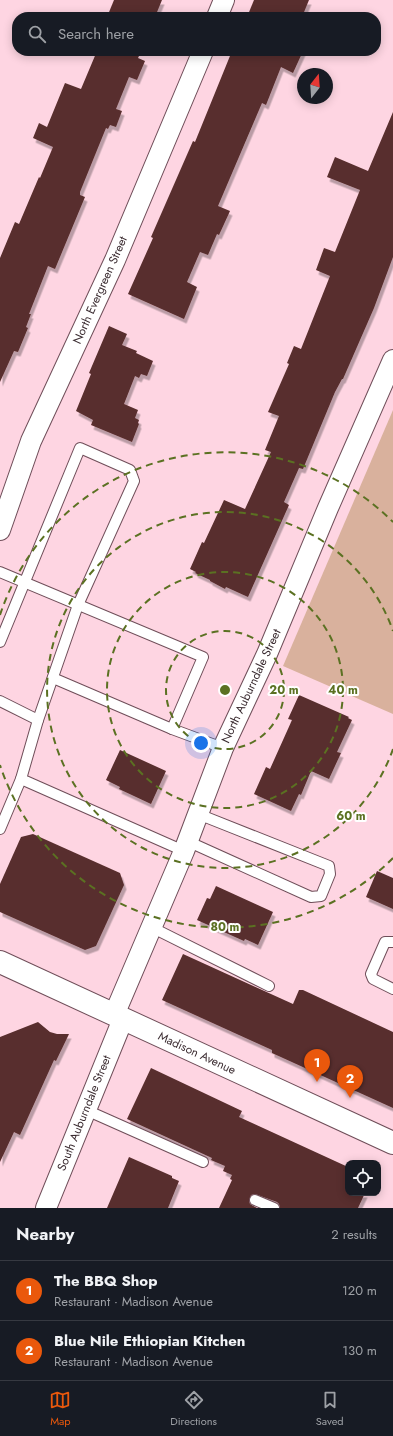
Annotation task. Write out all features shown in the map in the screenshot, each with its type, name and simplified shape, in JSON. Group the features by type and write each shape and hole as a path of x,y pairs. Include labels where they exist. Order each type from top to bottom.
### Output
{"street":[{"path":"219,12 224,0"},
{"name":"North Evergreen Street","path":"0,530 31,441 115,260 201,56"},
{"name":"North Auburndale Street","path":"118,1017 151,927 186,846 223,748 267,654 328,508 393,360"},
{"name":"Madison Avenue","path":"0,962 393,1143"},
{"name":"South Auburndale Street","path":"46,1208 86,1110 118,1017"}],"lane":[{"path":"0,642 80,448 130,470 134,481 78,605 38,720 21,779 0,829"},
{"path":"0,572 203,657 172,729"},
{"path":"53,678 172,729 223,748"},
{"path":"0,701 38,720"},
{"path":"21,779 311,897 321,896 330,874 329,866 198,814"},
{"path":"151,927 269,986"},
{"path":"393,942 385,942 370,974 373,979 393,989"},
{"path":"86,1110 203,1162"},
{"path":"255,1200 274,1208"}],"shaded area":[{"path":"393,410 393,714 283,666"}],"building":[{"path":"114,0 162,0 157,12 109,12"},
{"path":"254,0 309,0 304,12 249,12"},
{"path":"95,56 139,56 138,58 145,61 137,80 129,77 116,109 122,111 116,127 110,125 108,129 106,128 80,192 80,195 85,197 55,269 48,266 29,314 31,314 26,327 28,328 18,352 14,351 0,382 0,258 15,222 19,224 53,147 33,138 39,123 47,127 65,83 81,89"},
{"path":"230,56 301,56 293,73 281,67 266,105 262,103 218,206 230,211 219,235 217,234 208,255 200,252 187,282 197,287 184,319 128,294 193,141 195,142"},
{"path":"393,112 393,257 374,308 343,379 335,392 303,469 299,468 284,502 289,505 248,597 226,587 225,589 190,569 224,500 245,509 271,452 265,450 279,416 268,412 289,364 287,363 294,346 301,349 330,276 316,270 324,248 335,252 360,190 327,177 335,157 368,171"},
{"path":"109,326 127,334 122,345 137,351 136,353 153,361 147,376 141,374 139,378 135,376 124,404 138,410 135,418 139,420 139,424 132,442 91,425 93,420 76,411 91,374 89,373"},
{"path":"299,695 349,717 348,718 352,720 337,752 341,753 329,779 311,771 301,795 299,794 291,811 254,794 266,767 270,769 292,720 288,719"},
{"path":"120,750 166,771 151,804 119,789 120,787 106,780"},
{"path":"33,834 120,873 124,885 96,946 85,950 0,912 0,884 21,837"},
{"path":"377,871 393,878 393,909 366,897"},
{"path":"216,886 273,912 258,945 245,939 244,941 197,920 207,898 210,899"},
{"path":"183,954 293,1004 299,990 303,990 393,1032 393,1108 272,1053 272,1050 162,1000"},
{"path":"38,1022 50,1032 57,1034 69,1034 56,1061 54,1060 20,1135 14,1132 0,1162 0,1037"},
{"path":"151,1068 242,1111 239,1117 345,1166 345,1196 364,1196 358,1208 280,1208 277,1202 255,1194 251,1195 249,1201 250,1204 257,1208 219,1208 232,1180 230,1179 232,1175 223,1171 225,1166 211,1160 212,1158 127,1119"},
{"path":"129,1157 172,1176 172,1178 179,1181 168,1208 107,1208"}],"place":[{"name":"The BBQ Shop","path":"317,1082"},
{"name":"Blue Nile Ethiopian Kitchen","path":"350,1098"}]}
